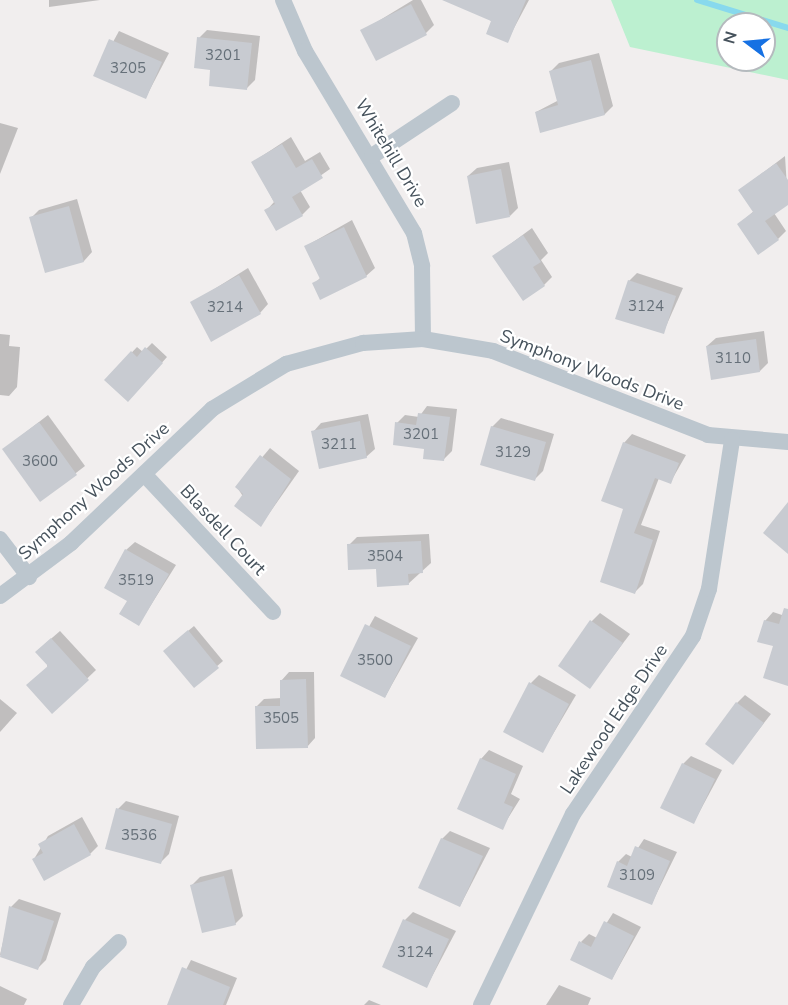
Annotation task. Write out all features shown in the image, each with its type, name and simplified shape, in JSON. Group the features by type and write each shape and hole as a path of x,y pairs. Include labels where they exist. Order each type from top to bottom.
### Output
{"street":[{"name":"Whitehill Drive","path":"283,0 305,51 372,156 414,233 423,277 423,339"},
{"path":"372,156 452,103"},
{"name":"Symphony Woods Drive","path":"0,596 29,577 144,474 212,409 285,364 363,343 423,339 493,351 666,421 732,440 788,442"},
{"name":"Lakewood Edge Drive","path":"481,1005 573,814 676,664 700,621 732,440"},
{"name":"Blasdell Court","path":"144,474 273,612"},
{"path":"0,539 29,577"},
{"path":"71,1005 93,967 119,942"}],"green space":[{"path":"611,0 788,0 788,80 750,72 776,72 776,12 716,12 716,65 630,47"}],"building":[{"path":"442,0 526,0 508,43 486,34 491,21"},
{"path":"411,4 427,35 376,61 360,30"},
{"path":"197,37 252,43 247,90 209,86 210,70 194,68"},
{"path":"109,39 162,62 146,99 93,76"},
{"path":"591,60 605,115 540,133 535,112 558,105 549,71"},
{"path":"282,144 296,168 312,159 323,178 292,197 303,216 276,231 264,210 275,204 251,162"},
{"path":"776,163 788,180 788,205 765,221 779,240 758,255 737,224 753,212 738,190"},
{"path":"501,169 510,217 476,224 467,176"},
{"path":"69,206 84,262 45,273 29,217"},
{"path":"344,227 367,277 320,300 312,283 320,279 304,246"},
{"path":"523,235 541,262 533,267 545,286 523,301 492,256"},
{"path":"239,275 261,314 211,342 190,302"},
{"path":"628,280 676,296 664,334 615,319"},
{"path":"756,339 760,372 711,380 706,346"},
{"path":"145,347 163,363 128,402 104,380 131,351 137,357"},
{"path":"418,413 450,417 444,461 423,459 424,449 393,445 395,422 416,425"},
{"path":"360,421 367,458 319,469 311,431"},
{"path":"39,422 77,475 40,502 2,449"},
{"path":"491,426 546,442 535,481 480,465"},
{"path":"623,442 679,463 671,484 655,478 634,533 653,540 635,594 600,582 623,509 601,501"},
{"path":"260,455 291,479 261,527 234,506 243,494 235,487"},
{"path":"788,502 788,554 763,533"},
{"path":"421,541 423,573 408,574 409,585 377,587 376,569 348,570 347,544"},
{"path":"125,549 169,574 139,626 119,614 127,601 104,588"},
{"path":"784,608 788,609 788,686 763,678 773,646 757,642 764,620 779,624"},
{"path":"590,620 623,643 590,689 558,666"},
{"path":"365,624 411,646 385,698 340,676"},
{"path":"188,630 219,668 194,688 163,651"},
{"path":"51,638 89,680 52,714 26,685 48,666 35,652"},
{"path":"306,679 308,748 256,749 255,706 280,706 280,680"},
{"path":"529,682 569,704 543,753 503,732"},
{"path":"736,702 764,723 733,765 705,744"},
{"path":"480,758 516,774 504,803 513,807 503,830 457,809"},
{"path":"682,763 715,779 694,824 660,808"},
{"path":"116,808 172,824 161,864 105,849"},
{"path":"74,824 91,855 44,881 32,859 43,853 38,844"},
{"path":"441,838 483,856 460,907 418,888"},
{"path":"635,846 670,861 652,905 607,887 617,861 627,866"},
{"path":"224,876 236,925 202,933 190,885"},
{"path":"9,906 54,921 38,970 0,957"},
{"path":"403,919 449,939 427,988 382,967"},
{"path":"604,921 634,936 612,980 570,960 579,941 591,947"},
{"path":"182,967 230,987 223,1005 167,1005"}],"waterway":[{"path":"697,0 788,28"}]}
